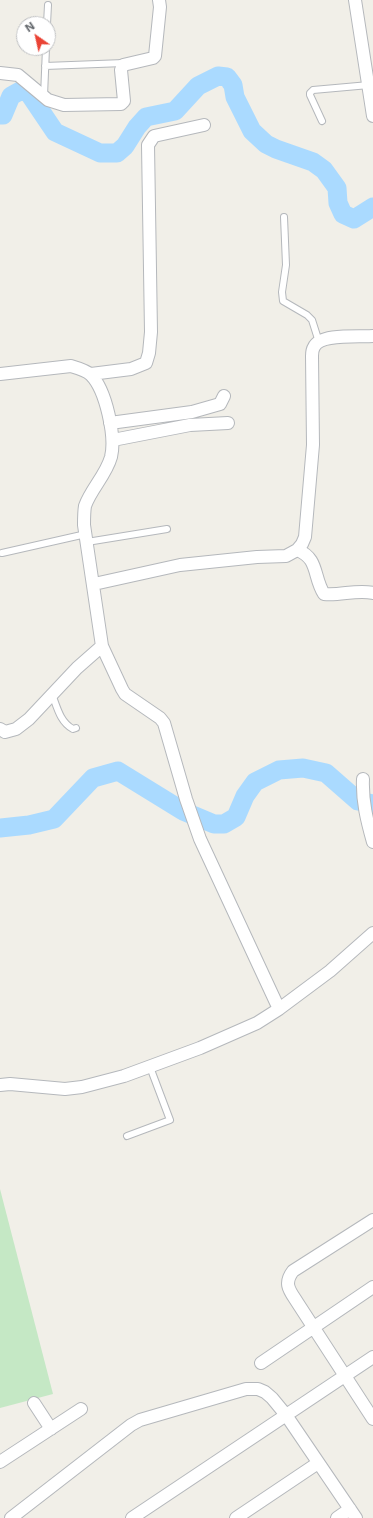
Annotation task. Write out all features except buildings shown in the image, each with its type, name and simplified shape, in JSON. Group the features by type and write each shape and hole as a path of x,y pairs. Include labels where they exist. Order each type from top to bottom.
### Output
{"street":[{"path":"0,73 18,75 48,100 64,106 121,104 124,101 122,67 125,63 148,59 155,56 160,7 159,0"},
{"path":"355,0 373,116"},
{"path":"91,374 131,369 146,363 149,354 151,332 148,145 154,136 204,126"},
{"path":"94,584 180,564 256,557 286,556 297,550 305,537 313,445 313,348 319,342 327,338 373,336"},
{"path":"0,374 71,366 91,374 98,386 105,402 113,446 110,458 101,478 85,508 84,525 94,584 102,646 125,694 160,718 164,723 186,799 200,839 279,1009"},
{"path":"110,423 204,410 218,405 224,396"},
{"path":"113,440 190,425 228,424"},
{"path":"297,550 305,553 311,560 320,589 324,594 373,593"},
{"path":"0,729 5,732 16,729 28,719 77,668 102,646"},
{"path":"362,779 362,794 366,819 373,842"},
{"path":"0,1085 10,1084 65,1088 82,1087 124,1076 200,1048 257,1023 279,1009 372,936"},
{"path":"373,1220 293,1271 289,1277 289,1287 313,1327 373,1419"},
{"path":"261,1363 373,1288"},
{"path":"132,1518 373,1357"},
{"path":"11,1518 122,1431 140,1420 246,1389 258,1389 265,1392 286,1415 353,1514 337,1518"},
{"path":"34,1403 51,1429"},
{"path":"1,1460 81,1409"},
{"path":"236,1518 318,1463"}],"lane":[{"path":"47,16 48,4"},
{"path":"44,96 46,56"},
{"path":"45,66 125,63"},
{"path":"322,121 310,95 311,92 314,90 369,86"},
{"path":"284,217 286,265 282,292 283,301 307,315 312,320 319,342"},
{"path":"2,553 86,538 168,529"},
{"path":"52,694 62,719 69,727 73,729 76,728"},
{"path":"127,1136 170,1120 150,1067"}],"green space":[{"path":"0,1189 53,1394 0,1408"}],"waterway":[{"path":"0,115 3,115 11,96 20,91 28,92 55,132 100,153 117,153 125,146 137,127 146,117 175,111 198,86 218,76 227,77 233,85 235,97 252,131 266,144 313,162 324,170 337,188 338,203 343,214 354,219 373,207"},
{"path":"0,828 29,825 54,819 93,778 118,771 183,811 214,824 224,824 236,817 245,796 255,782 279,770 303,768 326,773 358,801 373,804"}]}
